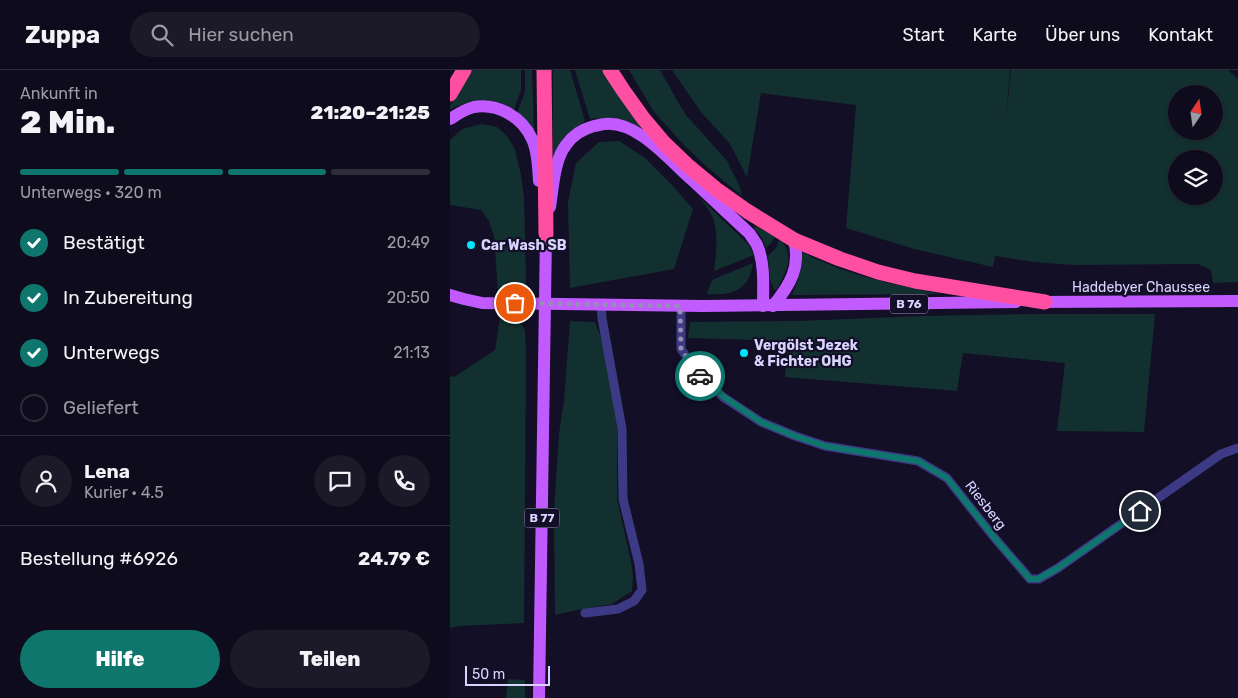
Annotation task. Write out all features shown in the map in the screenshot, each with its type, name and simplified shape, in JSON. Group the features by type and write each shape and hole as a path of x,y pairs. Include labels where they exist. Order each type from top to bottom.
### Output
{"highway":[{"path":"450,94 464,70"},
{"path":"544,70 546,234"},
{"path":"610,70 643,118 664,143 687,165 747,211 794,240 878,272 915,281 1045,302"}],"main road":[{"path":"450,119 473,107 486,106 499,109 514,116 524,126 536,150 546,234"},
{"path":"546,234 556,168 565,146 577,134 590,127 605,124 620,126 637,132 655,146 750,234 757,245 760,255 768,306"},
{"name":"B 77","path":"539,698 546,234"},
{"path":"768,306 783,293 795,268 797,258 794,240"},
{"name":"B 76","path":"450,295 482,302 645,306 1045,302"},
{"name":"Haddebyer Chaussee","path":"1045,302 1238,301"}],"street":[{"path":"585,613 618,609 634,601 642,590 639,564 623,499 622,429 601,305"},
{"name":"Riesberg","path":"680,306 681,349 697,372 724,397 761,422 795,436 825,446 918,461 947,478 1030,579 1038,579 1058,568 1222,454 1238,448"}],"green space":[{"path":"471,70 521,70 521,90 514,110 498,102 482,100 450,109"},
{"path":"525,70 532,70 534,132 517,113 525,91"},
{"path":"553,70 570,70 585,121 566,137 553,158"},
{"path":"575,70 602,70 624,103 646,130 619,119 590,119"},
{"path":"629,70 660,70 686,115 728,162 740,187 742,196 685,146 654,112"},
{"path":"672,70 1010,70 1006,120 1011,70 1228,70 1238,79 1238,282 1213,283 1211,270 1198,264 1072,265 995,256 993,267 914,249 846,228 856,105 761,93 747,177 730,144 701,112"},
{"path":"482,124 497,127 508,137 515,150 524,197 525,291 498,292 494,236 489,221 481,210 450,205 450,140 462,129"},
{"path":"619,141 645,158 693,209 674,269 570,288 568,202 576,163 599,142"},
{"path":"698,196 749,245 754,255 714,271 716,256 715,226 710,212"},
{"path":"756,226 775,237 766,248 763,240 754,228"},
{"path":"781,239 787,250 788,260 784,275 777,289 774,290 770,280 768,256"},
{"path":"802,252 852,273 940,294 792,295 800,274"},
{"path":"753,263 748,280 744,285 725,294 707,294 714,279"},
{"path":"1036,314 1155,314 1144,432 1057,431 1065,363 963,353 957,391 785,377 787,341 688,338 690,322"},
{"path":"500,317 518,318 525,330 524,623 450,628 450,376 454,377 495,350"},
{"path":"570,321 595,322 604,346 617,428 617,499 633,577 632,591 612,604 555,615 554,511"},
{"path":"508,679 525,680 525,698 506,698"}],"way so far":[{"path":"515,303 680,306 681,349 700,376"}],"place":[{"name":"Car Wash SB","path":"471,245"},
{"name":"Vergölst Jezek & Fichter OHG","path":"744,353"}],"route":[{"path":"700,376 724,397 761,422 825,446 918,461 947,478 1030,579 1038,579 1058,568 1140,511"}]}
